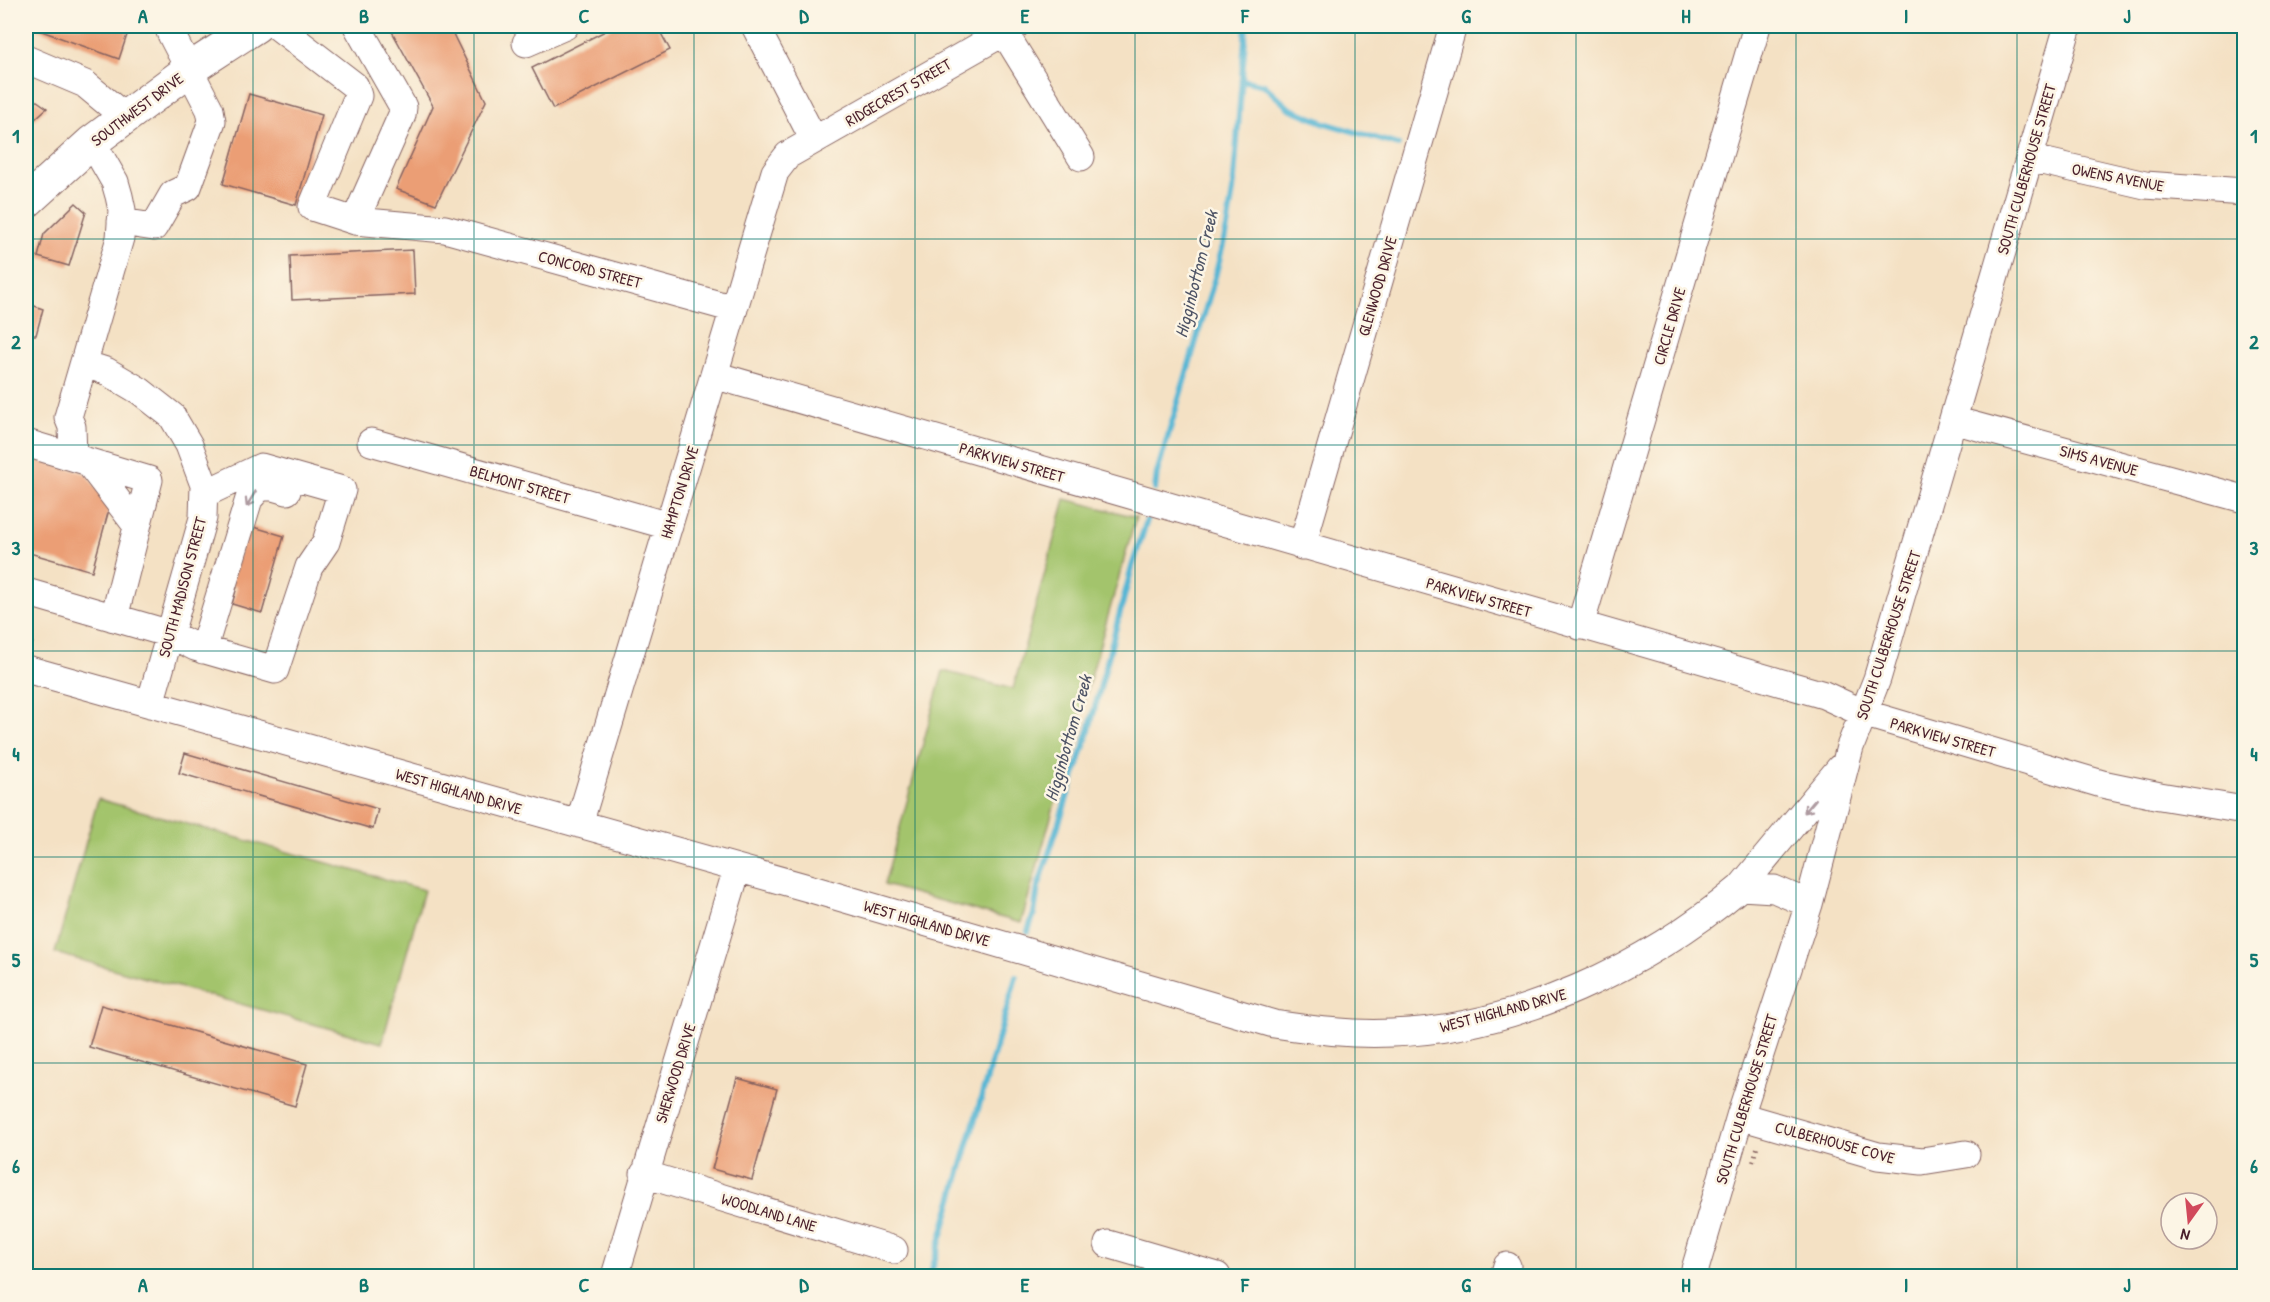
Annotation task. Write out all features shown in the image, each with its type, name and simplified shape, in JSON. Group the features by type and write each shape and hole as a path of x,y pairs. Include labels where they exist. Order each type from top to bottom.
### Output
{"main road":[{"name":"SOUTHWEST DRIVE","path":"26,202 93,142 190,69 255,26"}],"street":[{"path":"122,222 154,227 173,194 188,187 212,121 210,110 170,32 170,26"},
{"name":"CONCORD STREET","path":"277,26 355,86 358,96 312,207 355,221 446,229 734,309"},
{"path":"355,221 402,115 403,106 357,26"},
{"path":"526,43 565,26"},
{"path":"755,26 814,140"},
{"name":"GLENWOOD DRIVE","path":"1302,546 1453,26"},
{"name":"CIRCLE DRIVE","path":"1580,626 1757,26"},
{"name":"SOUTH CULBERHOUSE STREET","path":"1693,1276 1740,1116 1809,904 1846,760 1877,679 2068,26"},
{"path":"1010,29 1081,158"},
{"name":"RIDGECREST STREET","path":"782,161 788,155 1010,29"},
{"path":"26,59 85,84 126,117"},
{"path":"93,142 115,182 122,210 122,222 120,238 68,417 80,460 136,526"},
{"name":"OWENS AVENUE","path":"2029,158 2145,185 2244,192"},
{"name":"HAMPTON DRIVE","path":"579,824 775,172 782,161"},
{"name":"SOUTH MADISON STREET","path":"84,364 106,371 140,391 172,416 189,445 204,485 203,518 150,704"},
{"name":"PARKVIEW STREET","path":"714,375 1824,695 1863,713 2102,784 2244,810"},
{"path":"68,417 34,446 148,480 114,618"},
{"name":"SIMS AVENUE","path":"1953,420 2244,499"},
{"name":"BELMONT STREET","path":"370,442 669,526"},
{"path":"204,494 261,467 342,490 326,542 309,567"},
{"path":"26,592 170,634 203,650 275,670 309,567 313,537 321,507 316,500 273,487 260,487 254,491 249,499 203,650"},
{"name":"WEST HIGHLAND DRIVE","path":"31,657 150,704 579,824 1274,1024 1363,1033 1423,1031 1465,1024 1564,994 1647,953 1691,926 1741,887 1846,760"},
{"name":"SHERWOOD DRIVE","path":"615,1276 737,869"},
{"path":"1741,887 1774,889 1809,904"},
{"name":"CULBERHOUSE COVE","path":"1740,1116 1878,1156 1935,1160 1966,1154"},
{"name":"WOODLAND LANE","path":"644,1174 894,1250"},
{"path":"1108,1244 1217,1276"}],"path":[{"path":"26,642 31,657"}],"green space":[{"path":"1065,499 1136,517 1021,923 884,885 943,671 1013,689"},
{"path":"98,799 424,890 382,1043 55,953"}],"building":[{"path":"37,26 130,26 119,59 36,29"},
{"path":"389,26 449,26 486,101 436,204 396,189 433,106"},
{"path":"615,26 657,26 670,50 553,109 532,68"},
{"path":"26,93 47,108 26,127"},
{"path":"249,94 322,115 296,205 223,184"},
{"path":"76,203 86,212 69,266 38,257 44,234"},
{"path":"413,250 415,294 292,300 290,256"},
{"path":"26,303 43,309 36,335 28,335 26,341"},
{"path":"26,456 85,473 110,506 92,571 26,552"},
{"path":"247,525 284,536 262,613 232,604 237,587 230,585"},
{"path":"185,753 378,809 373,829 179,773"},
{"path":"101,1005 307,1064 295,1106 89,1047"},
{"path":"737,1078 777,1089 752,1180 712,1169"}],"waterway":[{"name":"Higginbottom Creek","path":"1155,489 1157,473 1215,277 1227,228 1233,191 1246,26"},
{"path":"1242,80 1264,85 1289,108 1325,123 1398,145"},
{"name":"Higginbottom Creek","path":"1028,931 1034,914 1038,887 1089,730 1132,567 1147,520"},
{"name":"Higginbottom Creek","path":"930,1276 1016,977"}]}
